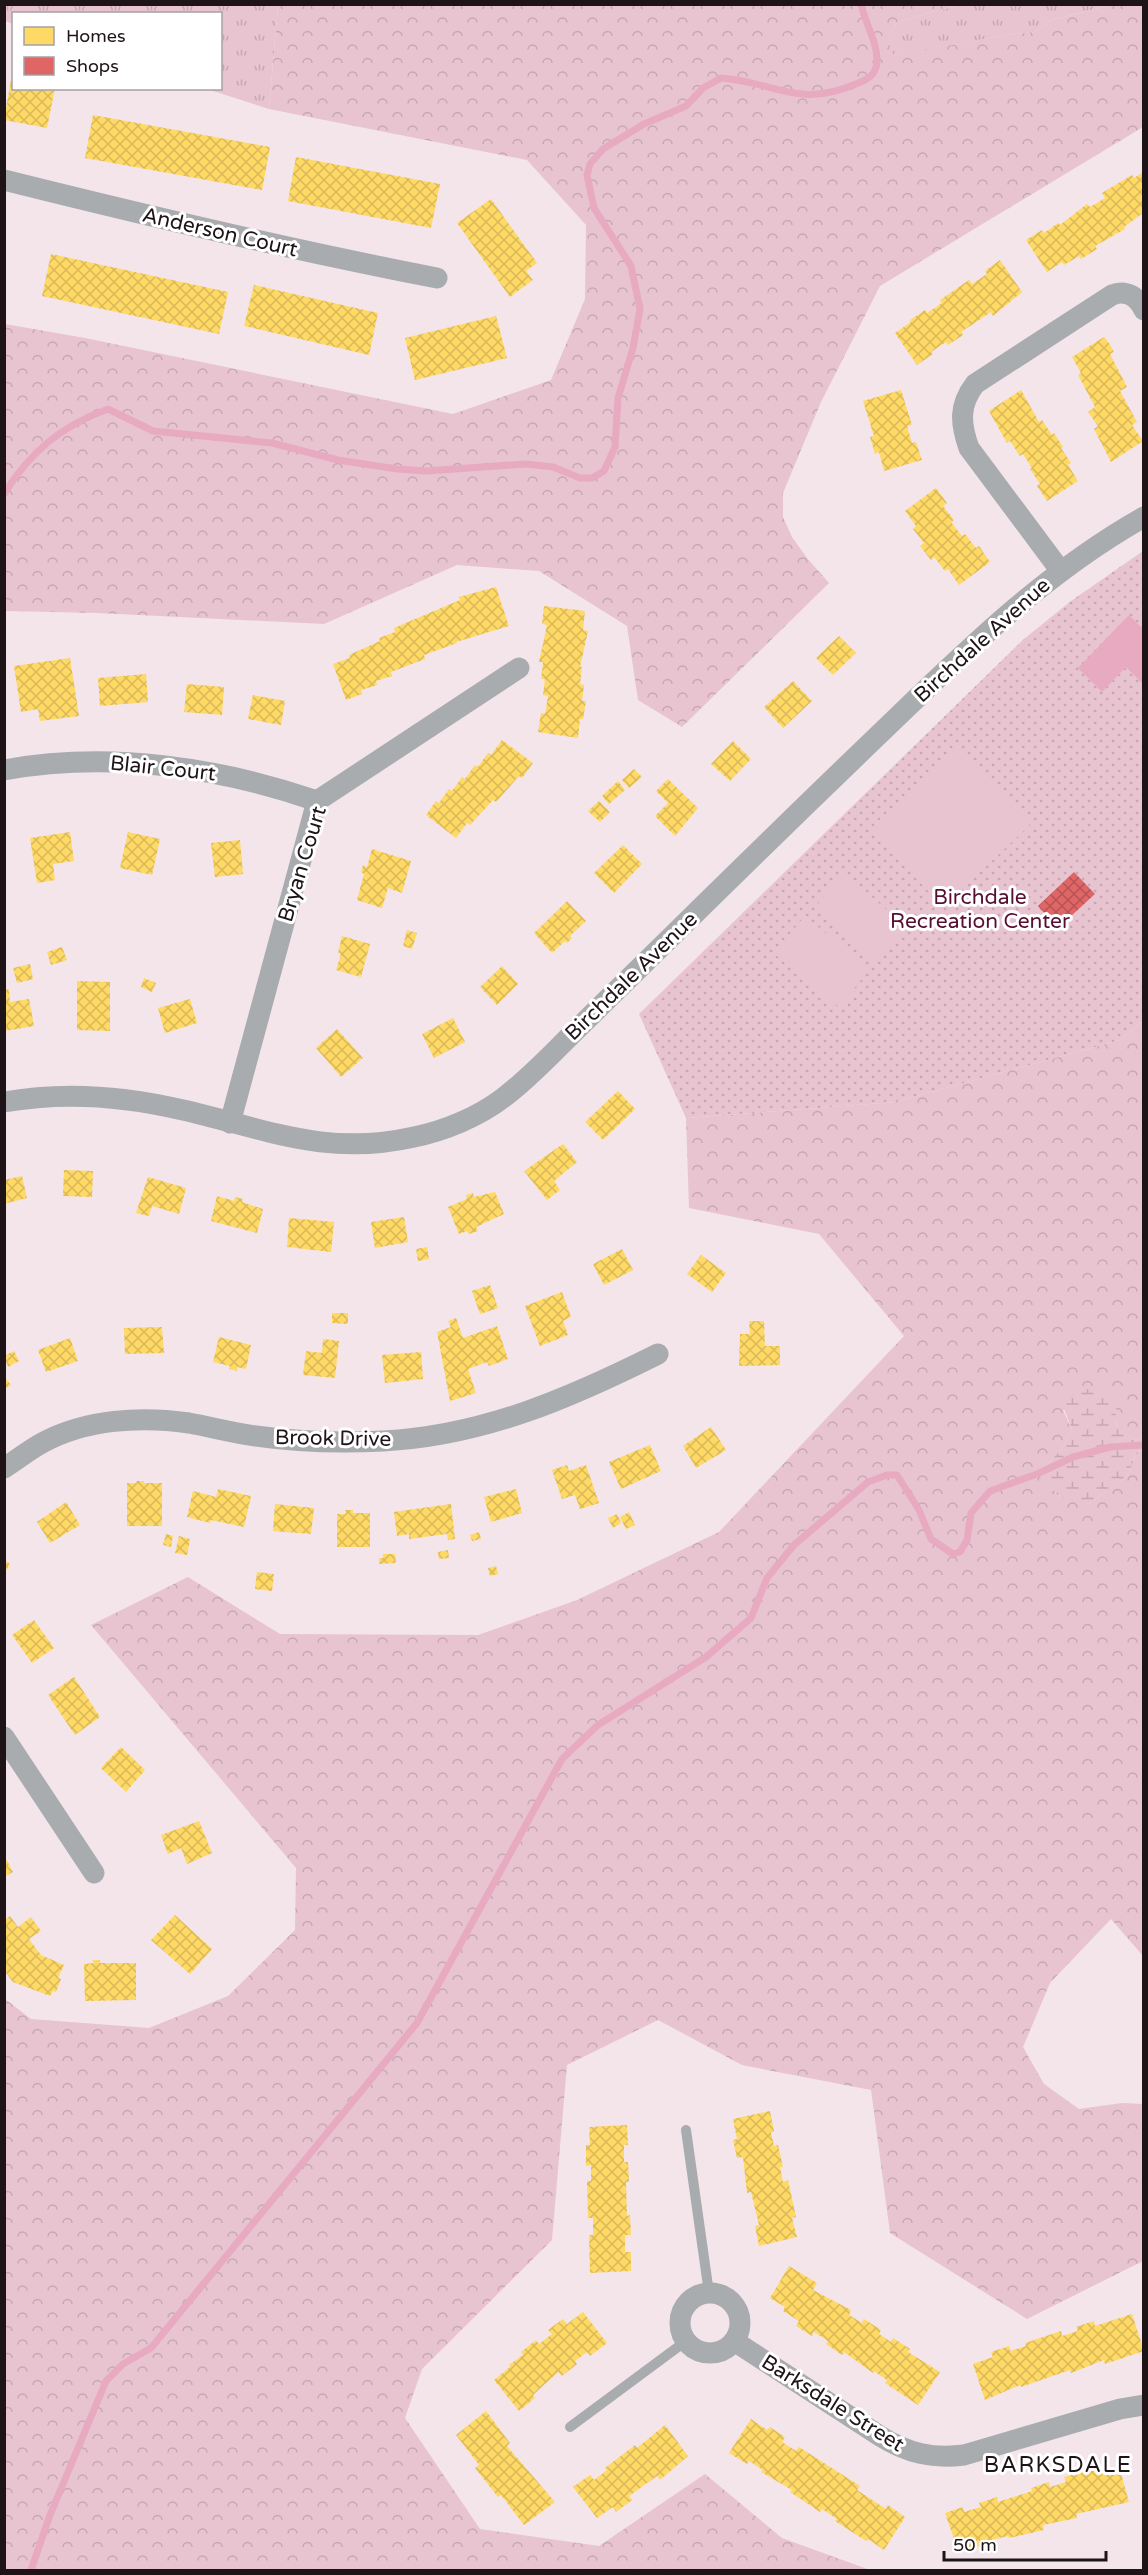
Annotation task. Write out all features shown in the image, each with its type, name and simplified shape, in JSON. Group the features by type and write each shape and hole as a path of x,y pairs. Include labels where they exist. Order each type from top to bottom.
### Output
{"street":[{"name":"Anderson Court","path":"4,180 355,262 437,278"},
{"path":"1060,570 969,448 962,426 962,411 966,397 975,384 1112,295 1126,293 1140,302 1143,310"},
{"name":"Birchdale Avenue","path":"4,1102 53,1095 134,1100 175,1108 300,1141 336,1145 373,1144 416,1137 458,1123 503,1098 551,1055 1011,610 1060,570 1101,541 1143,516"},
{"name":"Bryan Court","path":"230,1123 317,801 519,668"},
{"name":"Blair Court","path":"4,770 52,764 107,762 163,765 218,773 276,787 317,801"},
{"name":"Brook Drive","path":"4,1468 43,1443 69,1432 95,1425 136,1419 164,1420 255,1436 320,1442 385,1441 439,1434 482,1426 534,1410 584,1390 658,1354"},
{"path":"4,1737 94,1873"},
{"path":"709,2293 727,2298 734,2305 740,2323 734,2341 728,2347 711,2353 702,2352 686,2341 682,2333 681,2314 692,2299 709,2293"},
{"name":"Barksdale Street","path":"734,2341 880,2436 900,2448 922,2455 945,2457 964,2455 1120,2409 1143,2405"}],"lane":[{"path":"686,2130 709,2293"},
{"path":"570,2427 686,2341"}],"green space":[{"path":"5,5 278,5 269,109 210,90 222,90 222,12 12,12 12,24 5,21"},
{"path":"278,5 959,5 897,22 890,33 890,50 895,56 999,36 1034,32 1052,20 1111,5 1143,5 1143,127 880,286 821,402 783,493 783,517 792,537 829,583 682,727 638,700 627,626 539,571 457,565 324,624 5,611 5,324 85,338 453,414 551,380 585,299 586,225 527,160 269,109"},
{"path":"959,5 1111,5 1052,20 1034,32 999,36 905,55 895,56 890,51 890,33 897,22"},
{"name":"Birchdale Recreation Center","path":"1143,551 1143,1021 1120,1040 895,1102 686,1118 639,1014 1024,639 1071,601"},
{"path":"957,747 1030,825 943,907 870,829"},
{"path":"845,873 907,928 876,963 814,908"},
{"path":"805,916 870,969 839,1007 773,953"},
{"path":"1143,1021 1143,1437 1136,1440 1119,1431 1115,1419 1063,1410 1072,1430 1062,1449 1037,1474 1048,1481 1059,1496 1089,1504 1125,1479 1133,1464 1135,1453 1143,1449 1143,1956 1111,1919 1050,1983 1023,2047 1044,2084 1079,2109 1122,2103 1143,2104 1143,2261 1027,2319 890,2233 871,2090 742,2065 658,2020 567,2065 552,2240 422,2369 405,2418 480,2529 599,2546 705,2474 782,2538 870,2570 5,2570 4,1998 31,2019 149,2028 228,1996 295,1930 296,1868 91,1625 188,1577 280,1634 478,1635 577,1600 719,1532 904,1336 819,1234 689,1208 686,1118 895,1102 1120,1040"},
{"path":"1105,1385 1117,1404 1115,1417 1117,1426 1136,1440 1143,1437 1143,1449 1135,1453 1129,1473 1119,1484 1089,1504 1077,1503 1060,1497 1037,1474 1062,1449 1072,1430 1062,1403 1071,1393"}],"shaded area":[{"path":"1129,615 1143,629 1143,684 1126,667 1102,692 1078,668"}],"building: Homes":[{"path":"12,74 12,90 55,90 47,128 4,120"},
{"path":"93,115 270,147 262,190 85,158"},
{"path":"296,157 440,184 431,228 288,201"},
{"path":"1143,172 1143,213 1124,227 1125,229 1095,246 1097,249 1081,259 1079,256 1064,265 1062,262 1047,272 1026,240 1042,230 1044,233 1058,223 1060,225 1087,204 1090,207 1105,198 1102,193 1132,175 1134,178"},
{"path":"491,199 537,263 526,271 533,280 510,297 457,223"},
{"path":"51,254 228,292 219,334 42,296"},
{"path":"1000,260 1022,292 993,316 991,312 961,332 963,335 948,345 946,342 931,352 933,354 917,365 895,333 925,310 927,313 942,303 940,300 969,280 972,284 987,274 985,271"},
{"path":"254,285 378,313 369,355 244,326"},
{"path":"496,316 507,358 415,380 405,338"},
{"path":"1104,337 1114,352 1110,354 1127,387 1120,391 1137,422 1132,425 1143,441 1111,462 1094,429 1098,426 1088,412 1095,407 1078,375 1081,373 1072,357"},
{"path":"901,390 912,425 907,426 912,443 916,442 922,460 884,471 879,452 875,454 870,437 874,436 863,401"},
{"path":"1021,390 1039,422 1042,420 1063,447 1061,448 1071,463 1068,465 1078,481 1047,501 1037,486 1040,484 1023,454 1020,456 1010,441 1007,443 989,411"},
{"path":"936,488 947,503 943,506 954,520 951,522 976,548 979,546 990,562 959,585 948,569 945,571 934,557 931,560 920,546 924,543 913,529 916,526 905,511"},
{"path":"496,587 509,626 456,642 424,655 425,659 391,672 392,676 376,681 377,685 361,690 362,694 346,700 333,664 350,658 349,655 380,641 379,638 395,632 394,628 460,600 459,597"},
{"path":"544,606 585,611 583,630 588,631 580,667 582,667 580,684 584,685 582,701 586,701 583,719 580,719 578,738 538,732 541,713 545,714 548,696 543,695 545,679 541,679 543,662 539,662 547,625 542,624"},
{"path":"839,636 856,653 833,675 816,658"},
{"path":"70,658 79,716 40,721 38,709 21,712 14,666"},
{"path":"146,674 148,702 100,706 98,678"},
{"path":"793,681 812,701 783,728 764,707"},
{"path":"187,684 224,687 222,715 184,712"},
{"path":"253,695 285,701 281,725 248,719"},
{"path":"502,740 533,763 522,778 519,776 496,802 493,800 470,825 467,823 456,838 426,815 449,789 452,791 462,777 465,779 475,765 478,767 488,753 491,755"},
{"path":"733,741 751,759 730,781 711,764"},
{"path":"634,769 642,777 629,788 622,780"},
{"path":"668,779 698,808 675,836 655,816 668,803 656,791"},
{"path":"618,781 625,790 609,804 602,796"},
{"path":"599,801 610,812 600,822 588,811"},
{"path":"70,832 74,861 53,864 55,880 37,883 30,838"},
{"path":"128,832 160,839 152,875 120,868"},
{"path":"240,840 243,874 215,877 211,843"},
{"path":"623,845 642,864 614,893 594,873"},
{"path":"372,849 411,861 402,893 388,888 382,908 357,900 364,874 361,872 363,865 367,867"},
{"path":"567,901 586,921 570,936 572,938 567,943 565,941 552,953 534,933"},
{"path":"407,930 417,933 412,949 403,946"},
{"path":"342,936 370,944 361,977 336,970 341,954 338,953"},
{"path":"62,947 67,960 51,965 47,952"},
{"path":"30,964 33,979 17,983 13,968"},
{"path":"502,966 518,984 497,1005 480,987"},
{"path":"144,978 156,983 152,992 141,987"},
{"path":"77,981 110,982 110,1031 77,1030"},
{"path":"9,989 10,1002 29,999 34,1026 5,1031 5,990"},
{"path":"190,999 197,1023 165,1033 158,1008"},
{"path":"453,1018 465,1042 434,1058 422,1034"},
{"path":"337,1029 363,1058 341,1077 316,1048"},
{"path":"618,1091 635,1109 603,1140 585,1122"},
{"path":"563,1144 577,1162 554,1181 560,1190 547,1200 524,1171"},
{"path":"64,1170 93,1171 92,1197 63,1196"},
{"path":"22,1176 27,1198 4,1204 4,1180"},
{"path":"148,1177 186,1188 179,1214 152,1206 149,1216 136,1213"},
{"path":"495,1192 504,1214 476,1227 478,1231 459,1234 448,1207 467,1199 466,1195 473,1193 474,1197"},
{"path":"217,1196 234,1201 235,1197 243,1199 242,1202 263,1209 257,1233 211,1221"},
{"path":"404,1217 408,1242 375,1248 371,1222"},
{"path":"289,1218 334,1222 331,1252 287,1247"},
{"path":"427,1247 429,1259 418,1261 416,1249"},
{"path":"622,1249 633,1270 604,1285 593,1264"},
{"path":"701,1255 726,1273 712,1292 687,1274"},
{"path":"490,1285 498,1308 480,1314 472,1291"},
{"path":"562,1292 571,1317 563,1321 568,1335 540,1346 525,1306"},
{"path":"332,1313 348,1313 348,1324 332,1323"},
{"path":"456,1318 463,1338 497,1326 508,1359 489,1366 487,1362 468,1369 476,1393 450,1401 437,1332 451,1327 448,1321"},
{"path":"749,1321 764,1321 765,1346 780,1346 780,1365 739,1366 740,1334 750,1334"},
{"path":"162,1327 164,1353 125,1354 124,1328"},
{"path":"219,1337 251,1345 246,1369 237,1367 237,1371 229,1369 230,1366 213,1362"},
{"path":"70,1338 78,1361 46,1372 38,1350"},
{"path":"323,1339 339,1341 335,1378 303,1375 306,1351 322,1353"},
{"path":"14,1351 19,1361 8,1367 4,1356"},
{"path":"421,1352 423,1379 385,1383 382,1355"},
{"path":"4,1376 11,1385 4,1389"},
{"path":"711,1427 726,1450 696,1468 683,1446"},
{"path":"650,1445 661,1471 621,1489 609,1462"},
{"path":"567,1465 569,1471 586,1465 599,1503 580,1509 575,1495 562,1499 552,1470"},
{"path":"136,1481 162,1483 162,1526 127,1526 127,1483 137,1483"},
{"path":"218,1489 251,1496 244,1527 211,1520 210,1523 187,1517 193,1491 216,1497"},
{"path":"516,1489 522,1513 491,1522 484,1497"},
{"path":"66,1502 80,1525 50,1543 37,1522"},
{"path":"275,1504 314,1508 311,1534 273,1531"},
{"path":"451,1504 455,1539 448,1540 447,1534 409,1539 409,1534 397,1536 394,1512"},
{"path":"345,1510 353,1510 353,1513 370,1513 370,1547 337,1547 337,1514 346,1514"},
{"path":"629,1512 635,1525 626,1529 620,1517"},
{"path":"617,1514 621,1523 613,1528 608,1518"},
{"path":"479,1532 481,1539 472,1541 470,1535"},
{"path":"166,1534 173,1536 171,1547 163,1545"},
{"path":"179,1536 190,1539 187,1555 175,1553"},
{"path":"448,1550 449,1558 439,1559 438,1552"},
{"path":"383,1554 395,1554 396,1563 379,1564 379,1558 383,1558"},
{"path":"4,1560 10,1564 4,1574"},
{"path":"496,1566 498,1574 490,1576 488,1568"},
{"path":"257,1572 274,1574 272,1591 255,1589"},
{"path":"34,1620 54,1648 32,1663 12,1635"},
{"path":"74,1677 100,1717 75,1735 48,1695"},
{"path":"121,1747 145,1770 126,1792 101,1768"},
{"path":"199,1821 212,1853 187,1864 181,1848 168,1854 161,1835"},
{"path":"4,1855 13,1872 4,1877"},
{"path":"175,1915 212,1949 190,1974 151,1940"},
{"path":"10,1916 18,1927 31,1917 41,1931 29,1939 41,1955 64,1965 58,1978 61,1979 56,1992 53,1991 50,1996 13,1982 4,1970 4,1920"},
{"path":"93,1960 100,1960 100,1963 136,1963 136,2000 85,2001 84,1964 93,1963"},
{"path":"770,2111 774,2146 778,2145 783,2167 780,2167 783,2182 788,2180 796,2217 792,2218 797,2237 759,2246 755,2226 759,2225 751,2192 747,2193 743,2157 737,2158 733,2140 737,2139 733,2119"},
{"path":"627,2125 628,2145 624,2145 624,2162 628,2162 627,2216 630,2215 631,2235 625,2235 625,2252 631,2252 631,2271 590,2273 589,2235 593,2235 593,2218 588,2218 587,2181 591,2181 591,2165 586,2166 586,2145 590,2145 589,2127"},
{"path":"789,2266 817,2283 813,2290 851,2310 849,2315 862,2323 864,2319 881,2330 879,2334 891,2342 893,2338 910,2349 908,2352 940,2372 918,2405 885,2383 887,2380 874,2371 873,2373 844,2352 842,2355 826,2344 828,2341 814,2332 812,2336 796,2326 799,2321 783,2311 785,2307 770,2298"},
{"path":"583,2312 607,2343 590,2356 587,2352 575,2361 577,2364 562,2376 558,2372 533,2395 535,2398 519,2411 494,2380 523,2355 521,2352 536,2340 539,2344 552,2334 548,2330 563,2319 567,2324"},
{"path":"1132,2314 1144,2351 1105,2364 1104,2360 1071,2373 1070,2370 1021,2387 1020,2385 985,2400 973,2364 993,2357 991,2352 1009,2346 1010,2351 1026,2346 1025,2343 1061,2331 1062,2336 1078,2331 1076,2327 1094,2321 1095,2326"},
{"path":"486,2411 510,2443 507,2446 555,2502 524,2525 501,2495 498,2497 475,2468 479,2465 456,2435"},
{"path":"751,2419 767,2430 770,2427 785,2437 782,2442 796,2451 799,2447 860,2486 857,2490 886,2509 888,2505 905,2517 884,2550 835,2521 837,2519 822,2509 820,2512 790,2492 792,2490 761,2472 763,2470 749,2461 747,2464 729,2453"},
{"path":"665,2425 688,2456 660,2480 657,2476 629,2496 632,2500 616,2512 613,2507 597,2518 573,2487 590,2475 594,2480 607,2470 605,2468 635,2445 637,2448"},
{"path":"1100,2466 1101,2472 1119,2466 1129,2502 1076,2514 1077,2518 1043,2525 1044,2530 1009,2538 1008,2536 992,2540 993,2544 958,2550 945,2513 963,2507 964,2512 981,2507 979,2503 997,2497 998,2502 1032,2491 1031,2488 1049,2482 1050,2487 1066,2482 1064,2477"}],"building: Shops":[{"path":"1074,872 1095,894 1058,928 1038,906"}],"waterway":[{"path":"4,494 25,465 48,442 61,432 108,409 153,431 272,443 338,460 397,469 426,471 526,464 553,467 580,478 592,478 604,471 615,447 618,398 633,348 640,309 631,266 594,208 587,175 590,164 603,149 644,124 686,106 703,88 721,78 802,94 836,91 867,79 875,70 877,55 861,4"},
{"path":"31,2570 50,2515 106,2381 123,2364 151,2348 417,2023 562,1759 598,1725 706,1657 751,1618 767,1578 794,1545 868,1482 887,1475 897,1475 919,1510 931,1539 953,1554 960,1552 967,1540 971,1513 990,1491 1037,1474 1073,1457 1110,1447 1144,1445"}],"district":[{"name":"BARKSDALE","path":"1058,2464"}]}
